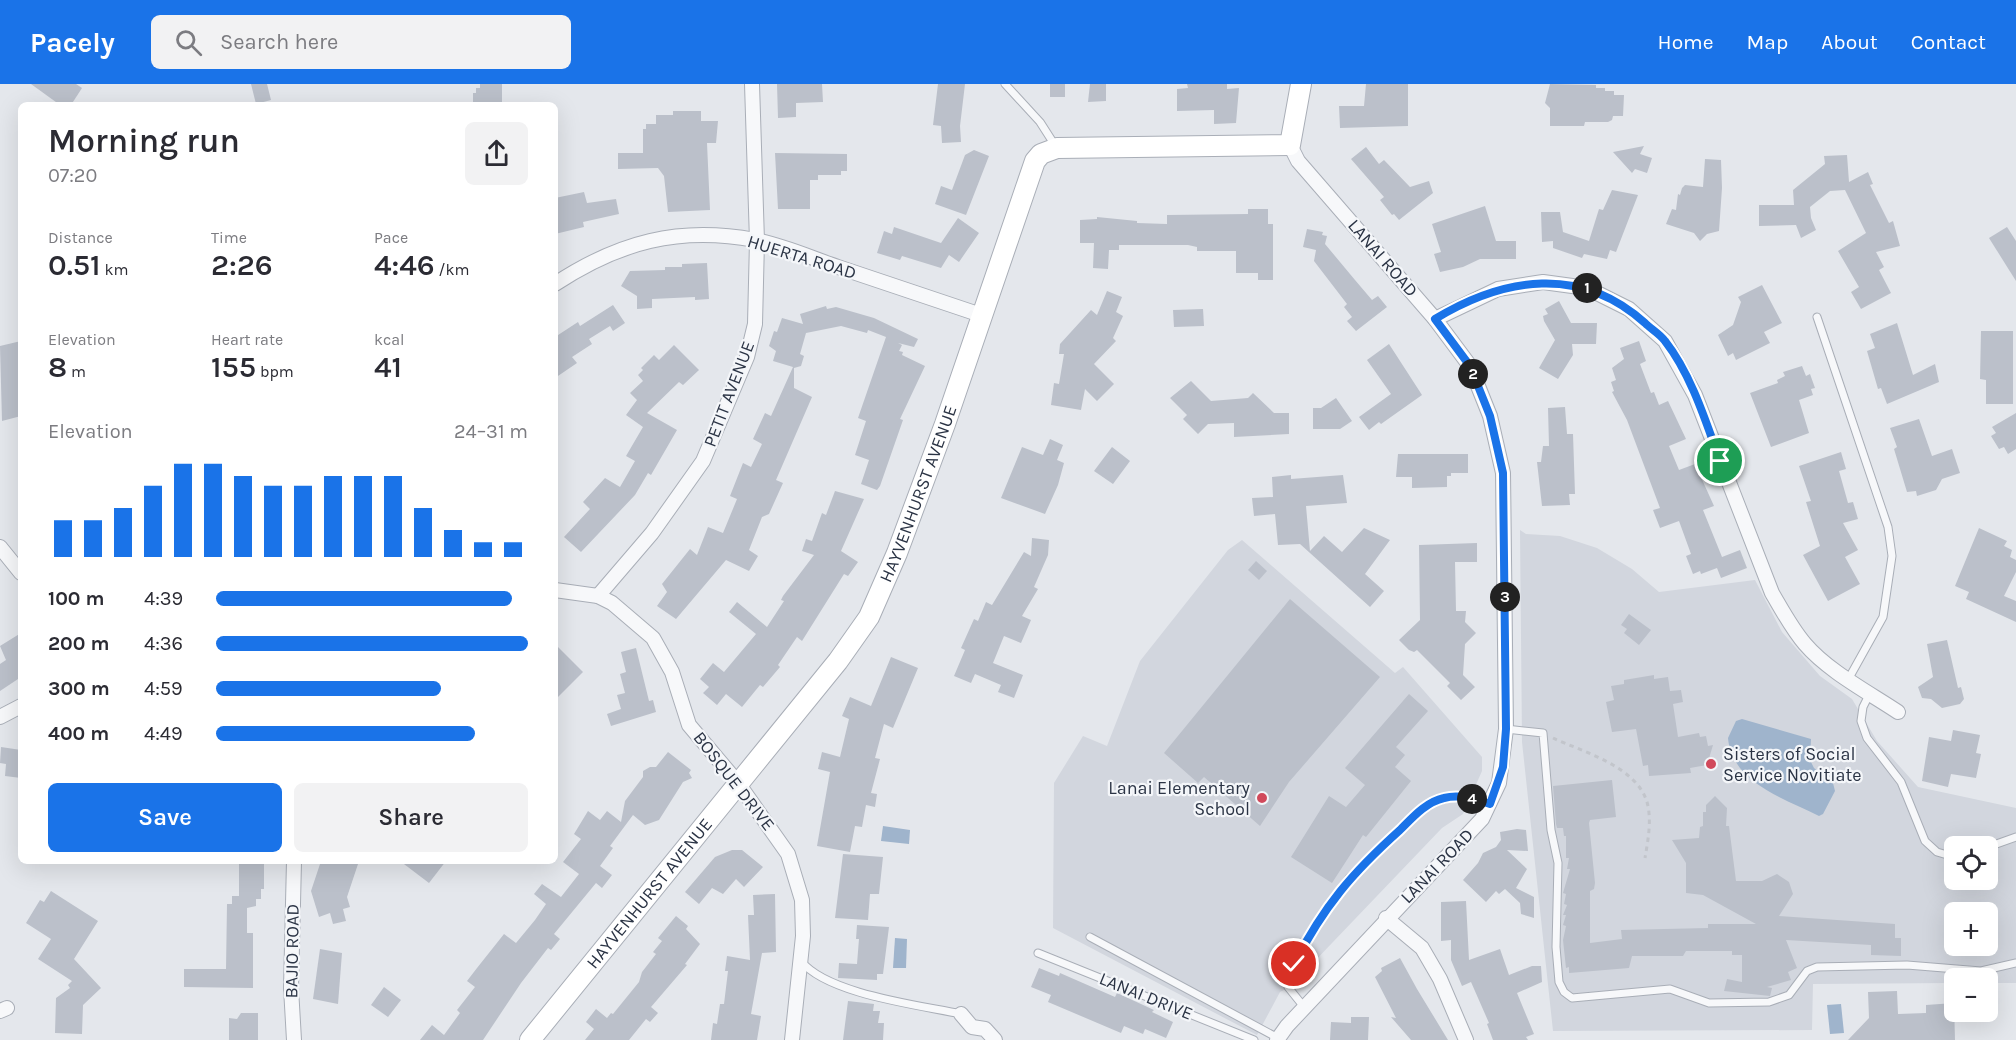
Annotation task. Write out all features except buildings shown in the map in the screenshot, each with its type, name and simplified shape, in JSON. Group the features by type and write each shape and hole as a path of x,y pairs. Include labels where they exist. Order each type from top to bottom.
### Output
{"main road":[{"path":"1057,148 1290,145 1301,84"},
{"name":"HAYVENHURST AVENUE","path":"530,1040 838,661 869,617 897,553 945,424 981,315 1012,232 1030,170 1041,154 1057,148"}],"street":[{"name":"PETIT AVENUE","path":"597,596 667,513 703,460 747,357 755,324 757,241 752,84"},
{"name":"LANAI ROAD","path":"1278,1039 1304,1006 1482,819 1490,804 1503,767 1506,729 1503,473 1490,416 1470,366 1435,319 1298,161 1290,145"},
{"name":"HUERTA ROAD","path":"558,282 585,264 626,246 678,237 717,236 757,241 981,315"},
{"path":"1435,319 1498,289 1543,282 1587,288 1629,309 1665,341 1695,395 1772,593 1787,619 1805,644 1826,664 1898,712"},
{"path":"0,547 18,569"},
{"name":"BOSQUE DRIVE","path":"558,590 597,596 612,603 653,638 672,672 690,726 738,783 788,854 802,900 804,936 792,1040"},
{"path":"0,717 18,708"},
{"name":"BAJIO ROAD","path":"294,864 291,988 294,1040"},
{"path":"1386,918 1422,948 1440,979 1466,1040"},
{"path":"961,1014 971,1034 985,1029 995,1040"}],"lane":[{"path":"1005,84 1040,122 1057,148"},
{"path":"1817,317 1888,528 1892,556 1883,617 1849,678"},
{"path":"1870,693 1863,706 1861,722 1867,738 1901,782 1925,841 1937,852 1944,854"},
{"path":"1506,729 1543,733 1551,830 1558,863 1556,947 1559,982 1564,992 1572,998 1670,989 1709,1003 1769,1002 1789,995 1807,971 1817,967 1907,965 1981,971 2016,963"},
{"path":"1304,1006 1288,987 1287,978 1310,934 1349,878 1428,804 1455,796 1490,804"},
{"path":"1998,844 2016,837"},
{"path":"1090,937 1278,1039"},
{"name":"LANAI DRIVE","path":"1038,953 1254,1040"},
{"path":"801,961 839,987 961,1014"}],"path":[{"path":"1543,733 1617,768 1635,783 1643,793 1648,811 1646,858"}],"shaded area":[{"name":"Sisters of Social Service Novitiate","path":"1520,530 1526,534 1560,536 1597,548 1632,569 1659,592 1755,580 1782,632 1820,676 1852,699 1877,741 1918,787 2016,808 2016,983 1998,983 1998,968 1944,968 1944,983 1813,984 1812,1030 1553,1031 1522,742"},
{"name":"Lanai Elementary School","path":"1242,540 1395,673 1403,667 1482,757 1482,771 1463,814 1442,828 1311,965 1297,983 1280,992 1257,1035 1053,928 1054,783 1083,736 1107,746 1140,661 1228,550"}],"water":[{"path":"1742,719 1811,739 1810,760 1814,768 1833,783 1835,791 1823,814 1819,816 1776,795 1749,778 1739,767 1732,754 1728,738 1736,721"},
{"path":"883,826 910,830 909,844 881,841"},
{"path":"895,938 907,939 906,968 893,968"},
{"path":"1841,1004 1844,1033 1830,1034 1827,1005"}],"place":[{"name":"Sisters of Social Service Novitiate","path":"1711,764"},
{"name":"Lanai Elementary School","path":"1262,798"}],"route":[{"path":"1294,964 1335,896 1349,878 1389,839 1428,804 1443,798 1455,796 1490,804 1503,767 1506,729 1503,473 1490,416 1470,366 1435,319 1450,309 1498,289 1543,282 1587,288 1629,309 1665,341 1695,395 1720,461"}]}
